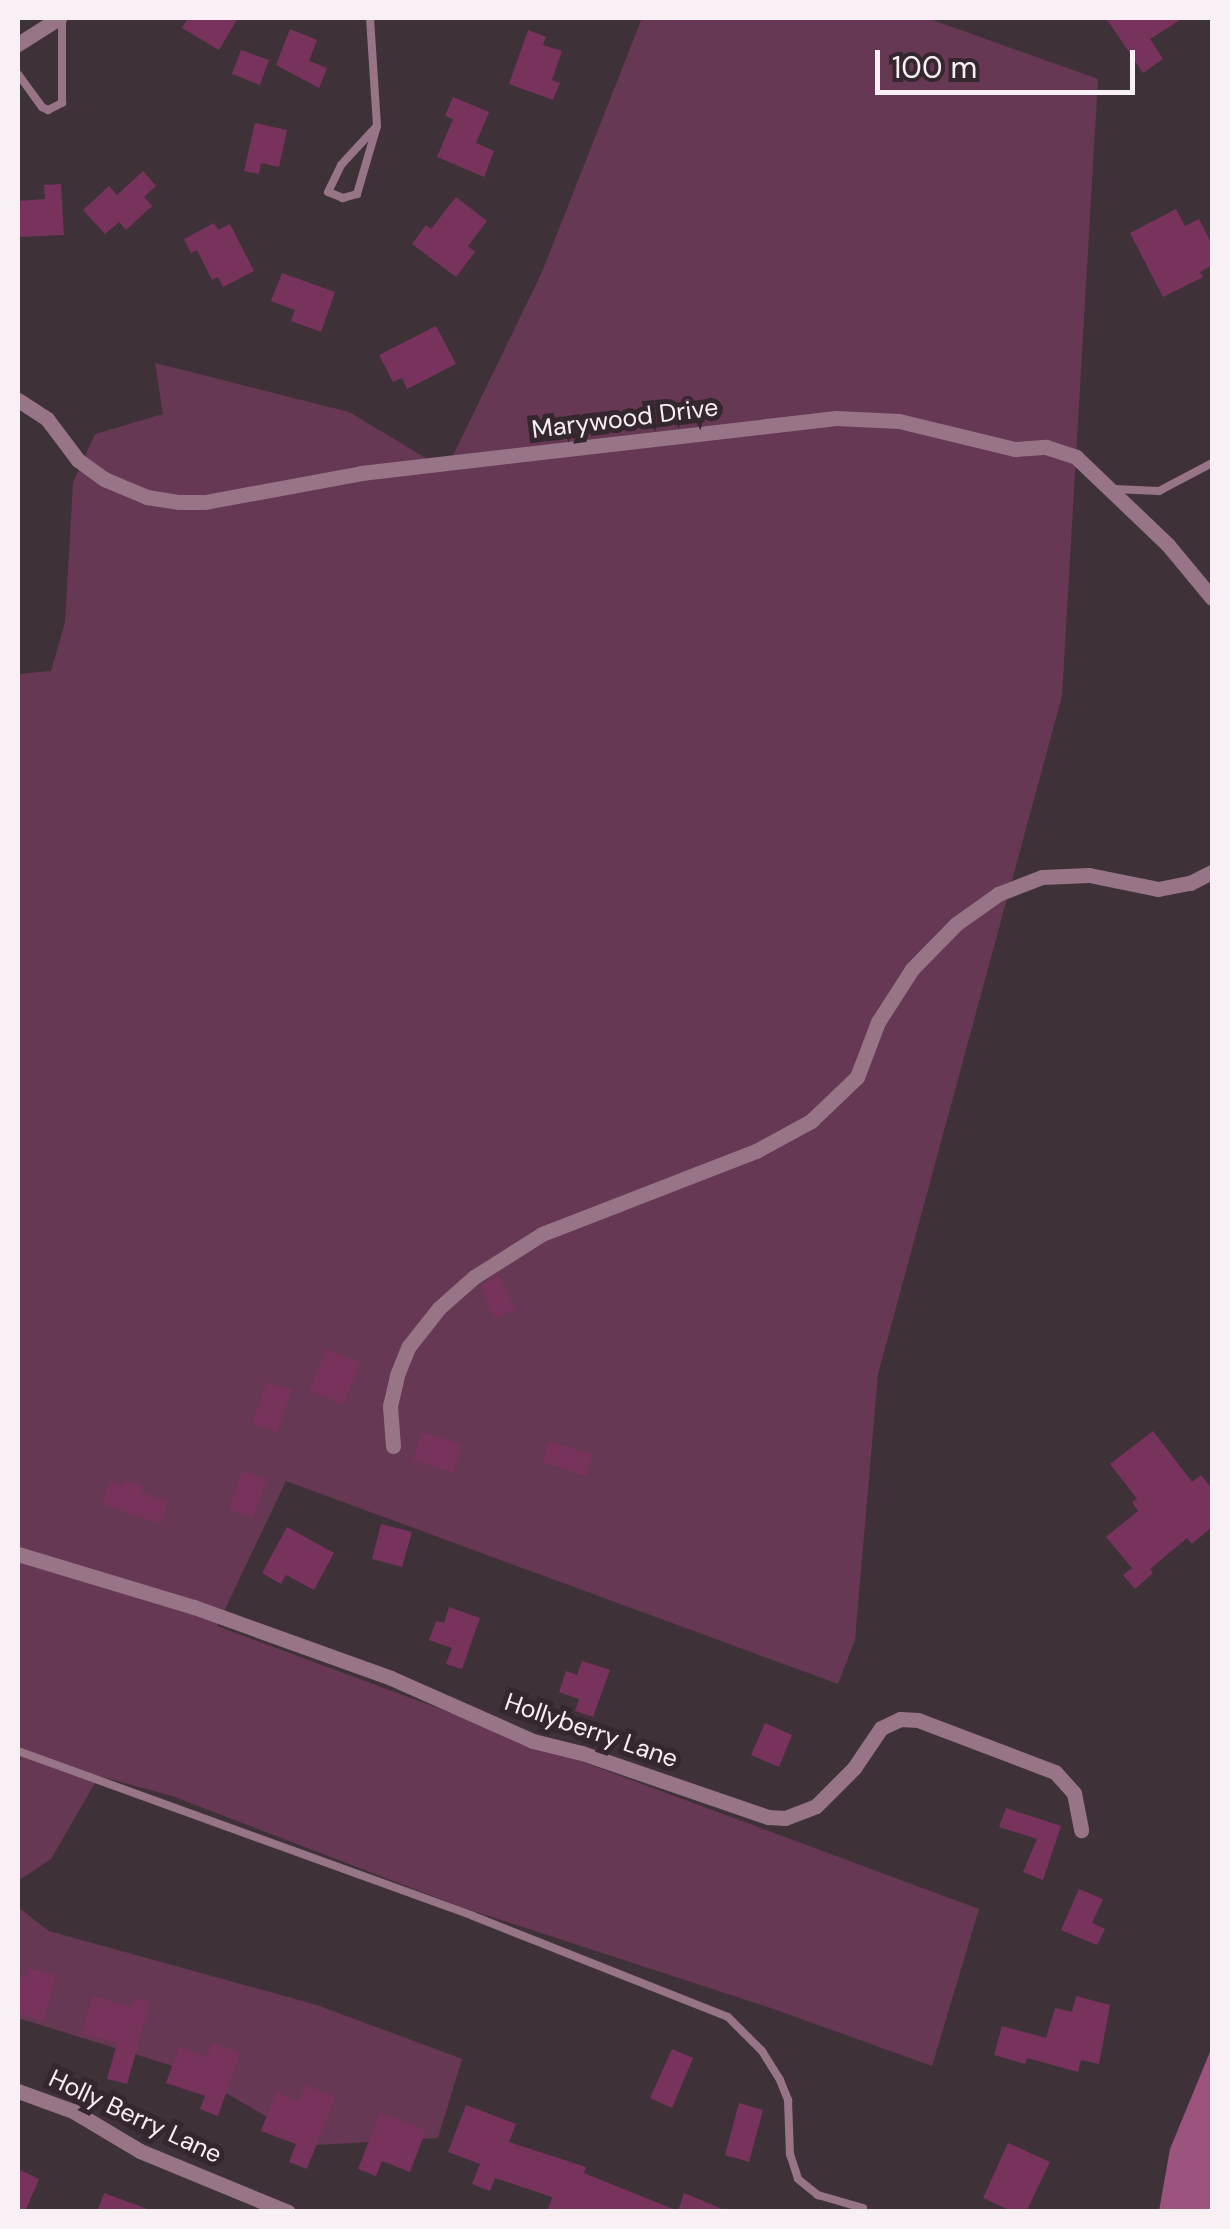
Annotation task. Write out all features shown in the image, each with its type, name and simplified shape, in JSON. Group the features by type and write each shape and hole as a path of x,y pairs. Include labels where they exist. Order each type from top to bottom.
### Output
{"street":[{"path":"18,44 60,18"},
{"name":"Marywood Drive","path":"18,400 47,418 78,460 104,479 147,497 178,502 205,502 361,473 868,418 899,421 1015,449 1062,450 1089,466 1106,488 1168,544 1212,598"},
{"path":"393,1446 390,1406 397,1375 409,1346 439,1308 474,1277 542,1234 756,1151 811,1120 856,1077 878,1022 912,969 956,924 988,902 1042,878 1089,876 1158,888 1190,883 1212,872"},
{"name":"Hollyberry Lane","path":"18,1554 194,1606 391,1678 533,1742 582,1753 768,1817 792,1816 816,1806 854,1768 881,1728 900,1719 918,1720 1055,1772 1074,1793 1081,1830"},
{"name":"Holly Berry Lane","path":"18,2092 73,2111 140,2151 288,2212"}],"lane":[{"path":"18,74 42,107 55,108 62,103 60,18"},
{"path":"370,18 376,126 358,194 342,198 328,192 341,165 376,126"},
{"path":"1106,488 1159,491 1212,463"},
{"path":"18,1751 473,1916 728,2017 762,2051 780,2080 788,2100 790,2154 798,2179 818,2196 863,2208"}],"shaded area":[{"path":"642,18 927,18 1098,79 1062,696 878,1374 855,1640 838,1684 286,1481 217,1626 979,1909 932,2066 768,2007 461,1907 172,1796 99,1776 51,1859 18,1881 18,674 51,671 65,622 73,483 95,434 163,414 155,363 349,412 446,470 542,272"},
{"path":"18,1907 49,1931 317,2005 462,2059 438,2138 316,2145 186,2070 18,2018"},
{"path":"1212,2047 1212,2211 1159,2211 1170,2149"}],"building":[{"path":"188,18 238,18 219,50 182,28"},
{"path":"1106,18 1183,18 1150,39 1163,59 1143,73"},
{"path":"290,29 317,40 309,61 327,68 319,88 276,65"},
{"path":"528,30 546,37 543,45 562,51 552,80 560,83 553,100 509,84"},
{"path":"241,50 269,60 260,85 232,74"},
{"path":"453,97 489,112 476,143 494,151 484,177 437,157 453,119 445,116"},
{"path":"255,123 287,130 279,167 261,163 259,174 244,171"},
{"path":"143,171 156,186 144,197 152,206 126,230 119,222 105,234 83,210 109,186 117,195"},
{"path":"61,184 64,235 18,237 18,201 45,199 44,185"},
{"path":"456,197 487,221 468,246 475,252 456,277 412,244 426,225 431,229"},
{"path":"1176,209 1185,226 1199,219 1212,245 1212,265 1200,272 1203,277 1163,297 1130,233"},
{"path":"214,223 218,230 230,224 254,271 223,287 218,277 212,280 197,250 191,253 184,239"},
{"path":"282,273 335,292 321,332 291,321 295,310 271,301"},
{"path":"436,326 456,364 407,389 402,378 393,382 379,355"},
{"path":"498,1275 515,1309 495,1318 480,1287"},
{"path":"327,1349 360,1363 343,1405 309,1390"},
{"path":"267,1382 292,1390 277,1432 252,1423"},
{"path":"1153,1431 1192,1482 1201,1475 1212,1489 1212,1527 1192,1544 1187,1538 1150,1569 1153,1573 1135,1589 1123,1575 1132,1568 1106,1537 1138,1511 1132,1502 1137,1499 1110,1464"},
{"path":"422,1432 462,1444 453,1473 413,1460"},
{"path":"549,1441 593,1455 586,1476 542,1462"},
{"path":"242,1471 267,1479 253,1518 229,1509"},
{"path":"126,1480 143,1486 140,1492 168,1502 160,1524 102,1504 110,1481 124,1486"},
{"path":"381,1524 412,1532 402,1567 372,1559"},
{"path":"287,1527 334,1553 314,1590 286,1575 281,1584 262,1573"},
{"path":"449,1607 480,1618 462,1669 446,1664 452,1648 429,1640 436,1621 444,1623"},
{"path":"582,1661 610,1670 593,1717 575,1711 579,1699 559,1692 566,1671 577,1675"},
{"path":"765,1723 792,1735 779,1767 751,1755"},
{"path":"1006,1808 1061,1826 1043,1880 1023,1872 1037,1839 999,1827"},
{"path":"1079,1889 1103,1899 1092,1923 1105,1929 1097,1945 1061,1930"},
{"path":"29,1968 56,1976 44,2021 18,2013 18,1975 26,1978"},
{"path":"93,1996 131,2007 134,1998 150,2002 127,2084 107,2079 117,2043 82,2034"},
{"path":"1076,1996 1110,2005 1099,2064 1081,2060 1078,2072 1027,2058 1025,2064 994,2055 1002,2026 1046,2038 1055,2008 1072,2012"},
{"path":"212,2043 240,2053 218,2116 200,2109 205,2096 166,2083 179,2047 207,2057"},
{"path":"672,2049 693,2058 672,2108 650,2098"},
{"path":"306,2085 335,2097 307,2169 289,2162 296,2144 261,2131 276,2092 299,2101"},
{"path":"739,2103 763,2110 749,2162 725,2155"},
{"path":"466,2105 516,2124 509,2142 586,2167 584,2173 678,2211 684,2193 729,2212 547,2212 552,2197 495,2178 490,2191 472,2184 480,2164 448,2152"},
{"path":"380,2112 426,2130 410,2172 382,2161 376,2176 358,2169"},
{"path":"1008,2143 1050,2162 1026,2212 1013,2212 983,2198"},
{"path":"18,2169 39,2179 25,2212 18,2212"},
{"path":"104,2193 150,2210 150,2212 97,2212"}]}
